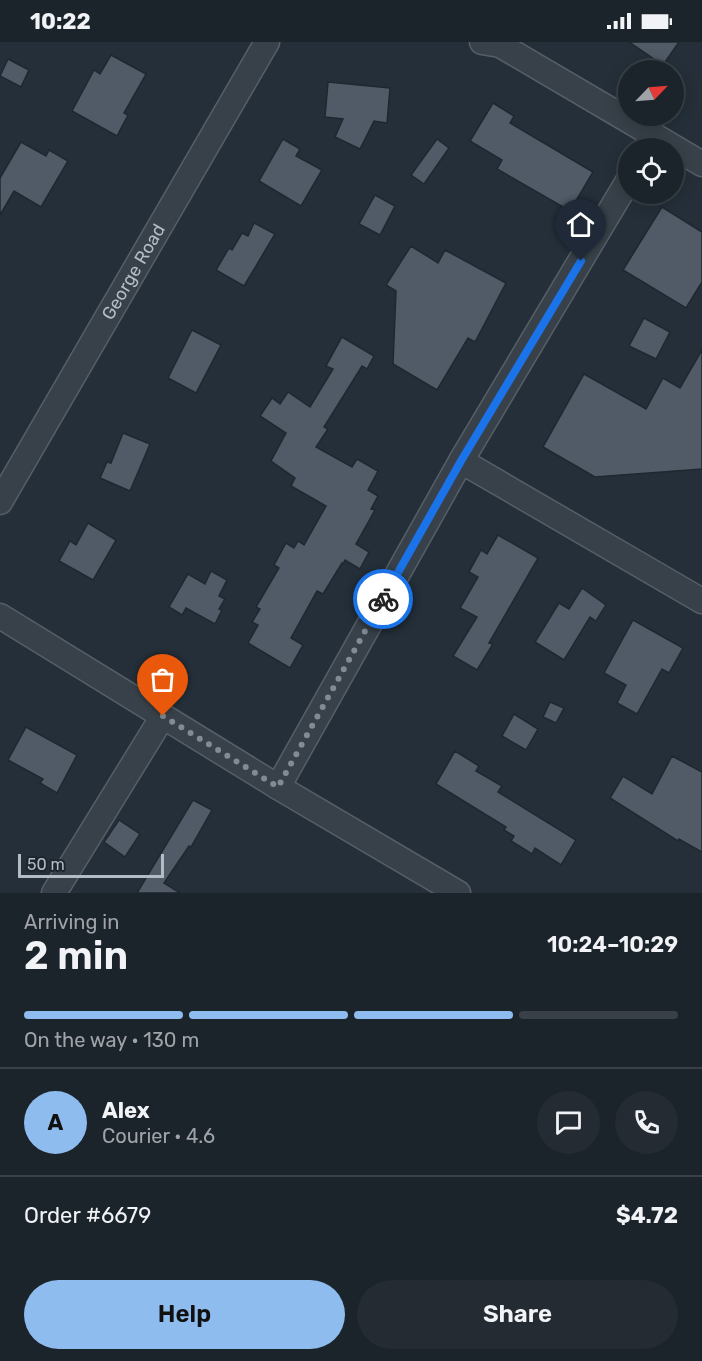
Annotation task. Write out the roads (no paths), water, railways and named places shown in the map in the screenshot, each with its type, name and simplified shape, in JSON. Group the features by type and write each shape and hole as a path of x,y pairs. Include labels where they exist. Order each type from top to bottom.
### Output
{"street":[{"name":"George Road","path":"0,502 267,42"},
{"path":"482,42 500,45 646,138"},
{"path":"684,156 702,164"},
{"path":"278,787 461,461 618,198"},
{"path":"461,461 702,601"},
{"path":"0,616 278,787 458,893"},
{"path":"54,893 163,716"}]}
